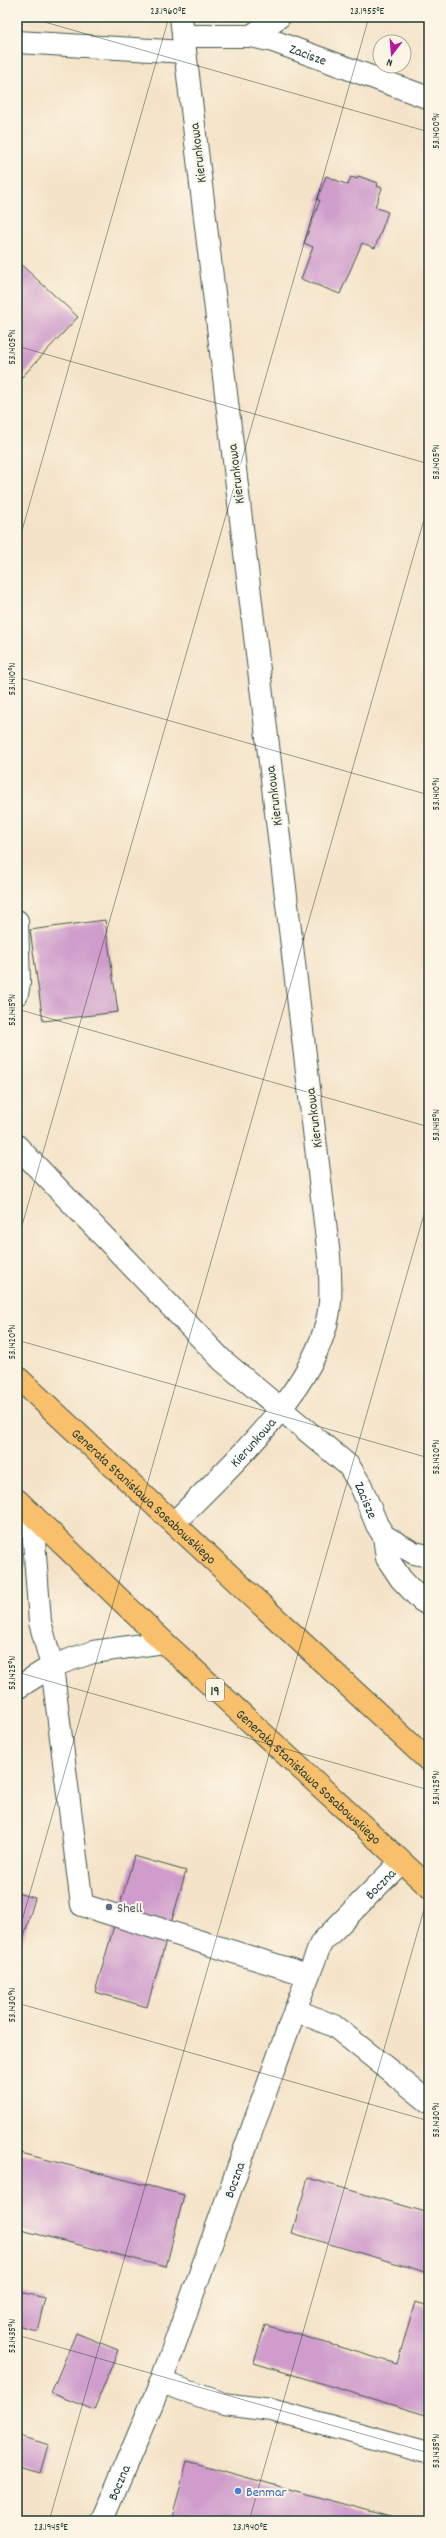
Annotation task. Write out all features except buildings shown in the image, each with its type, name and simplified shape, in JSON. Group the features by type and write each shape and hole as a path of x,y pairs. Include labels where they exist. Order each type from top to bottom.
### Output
{"highway":[{"name":"Generała Stanisława Sosabowskiego","path":"17,1377 429,1761"},
{"name":"Generała Stanisława Sosabowskiego","path":"24,1507 164,1642 429,1887"}],"street":[{"path":"251,36 279,17"},
{"name":"Zacisze","path":"17,42 183,35 251,36 273,41 429,98"},
{"name":"Kierunkowa","path":"174,1523 236,1461 282,1408 302,1380 320,1342 330,1303 330,1256 183,35"},
{"path":"17,921 20,983 17,994"},
{"name":"Zacisze","path":"17,1146 222,1360 282,1408 349,1466 361,1486 377,1526 384,1536 387,1558 401,1579 420,1600 429,1605"},
{"path":"24,1507 40,1622 52,1666 82,1905 308,1975"},
{"path":"384,1536 409,1550 429,1556"},
{"path":"17,1688 52,1666 93,1652 164,1642"},
{"name":"Boczna","path":"102,2521 161,2382 295,2010 321,1943 401,1862"},
{"path":"295,2010 334,2026 429,2102"},
{"path":"161,2382 224,2404 271,2410 429,2453"}],"place":[{"name":"Shell","path":"109,1907"},
{"name":"Benmar","path":"238,2491"}]}
